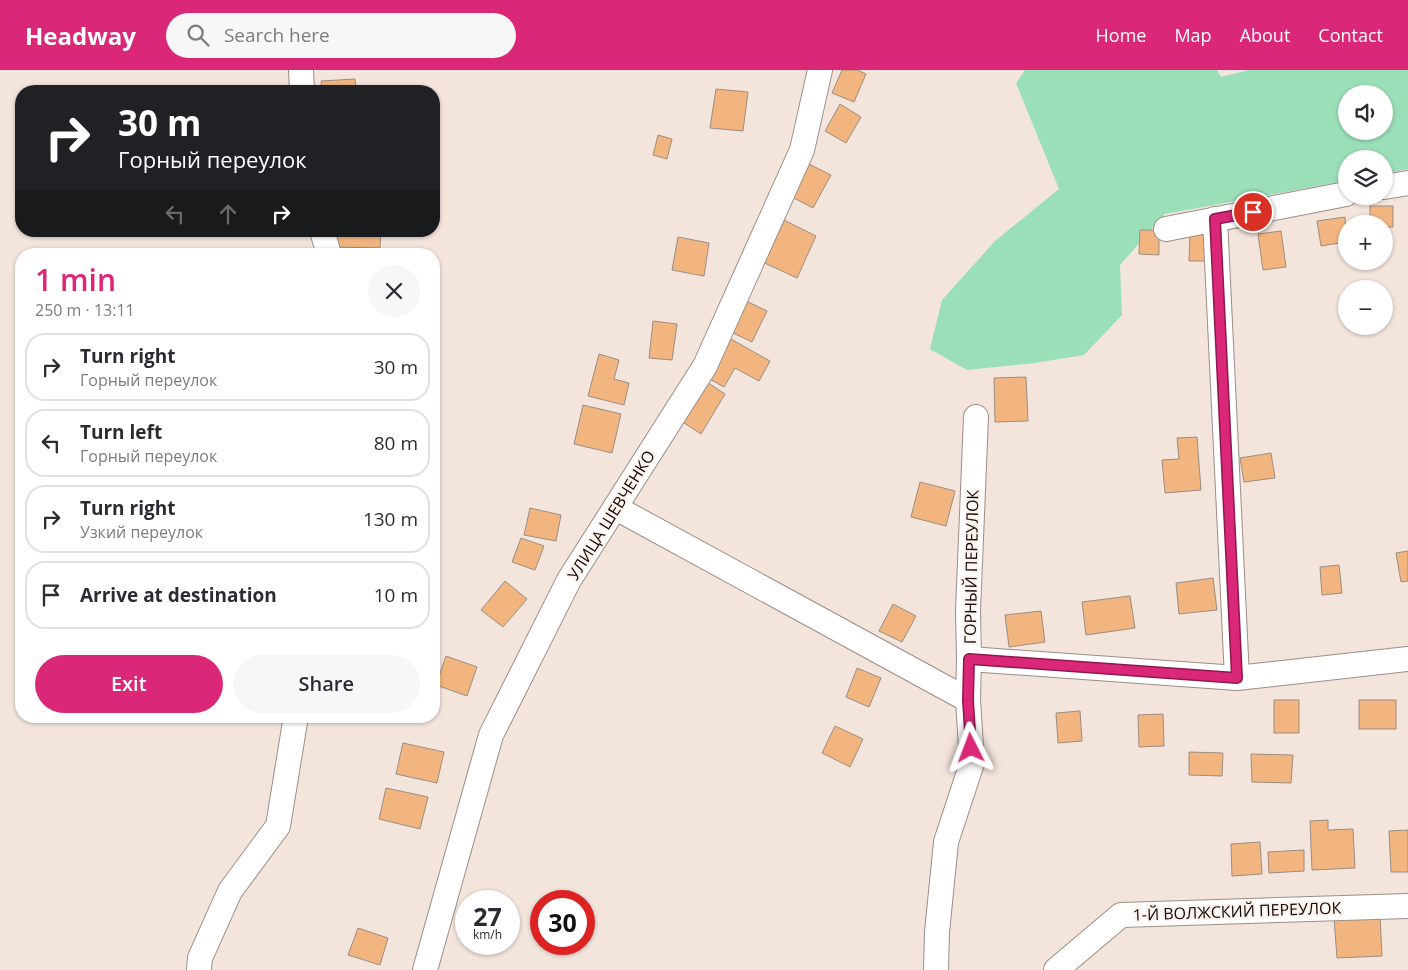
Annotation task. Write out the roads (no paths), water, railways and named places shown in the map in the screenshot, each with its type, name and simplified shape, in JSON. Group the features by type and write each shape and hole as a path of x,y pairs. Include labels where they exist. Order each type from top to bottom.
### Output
{"street":[{"path":"301,70 302,85"},
{"name":"УЛИЦА ШЕВЧЕНКО","path":"425,970 491,735 569,580 705,366 802,150 820,70"},
{"path":"1393,185 1408,182"},
{"path":"1166,229 1338,196"},
{"path":"1215,219 1237,678"},
{"name":"ГОРНЫЙ ПЕРЕУЛОК","path":"976,417 969,602 969,659 1237,678 1408,659"},
{"path":"616,508 968,700"},
{"path":"936,970 946,842 972,763 968,700 969,659"},
{"path":"199,970 200,958 230,891 278,826 295,723"},
{"name":"1-Й ВОЛЖСКИЙ ПЕРЕУЛОК","path":"1056,970 1121,915 1408,906"}]}
